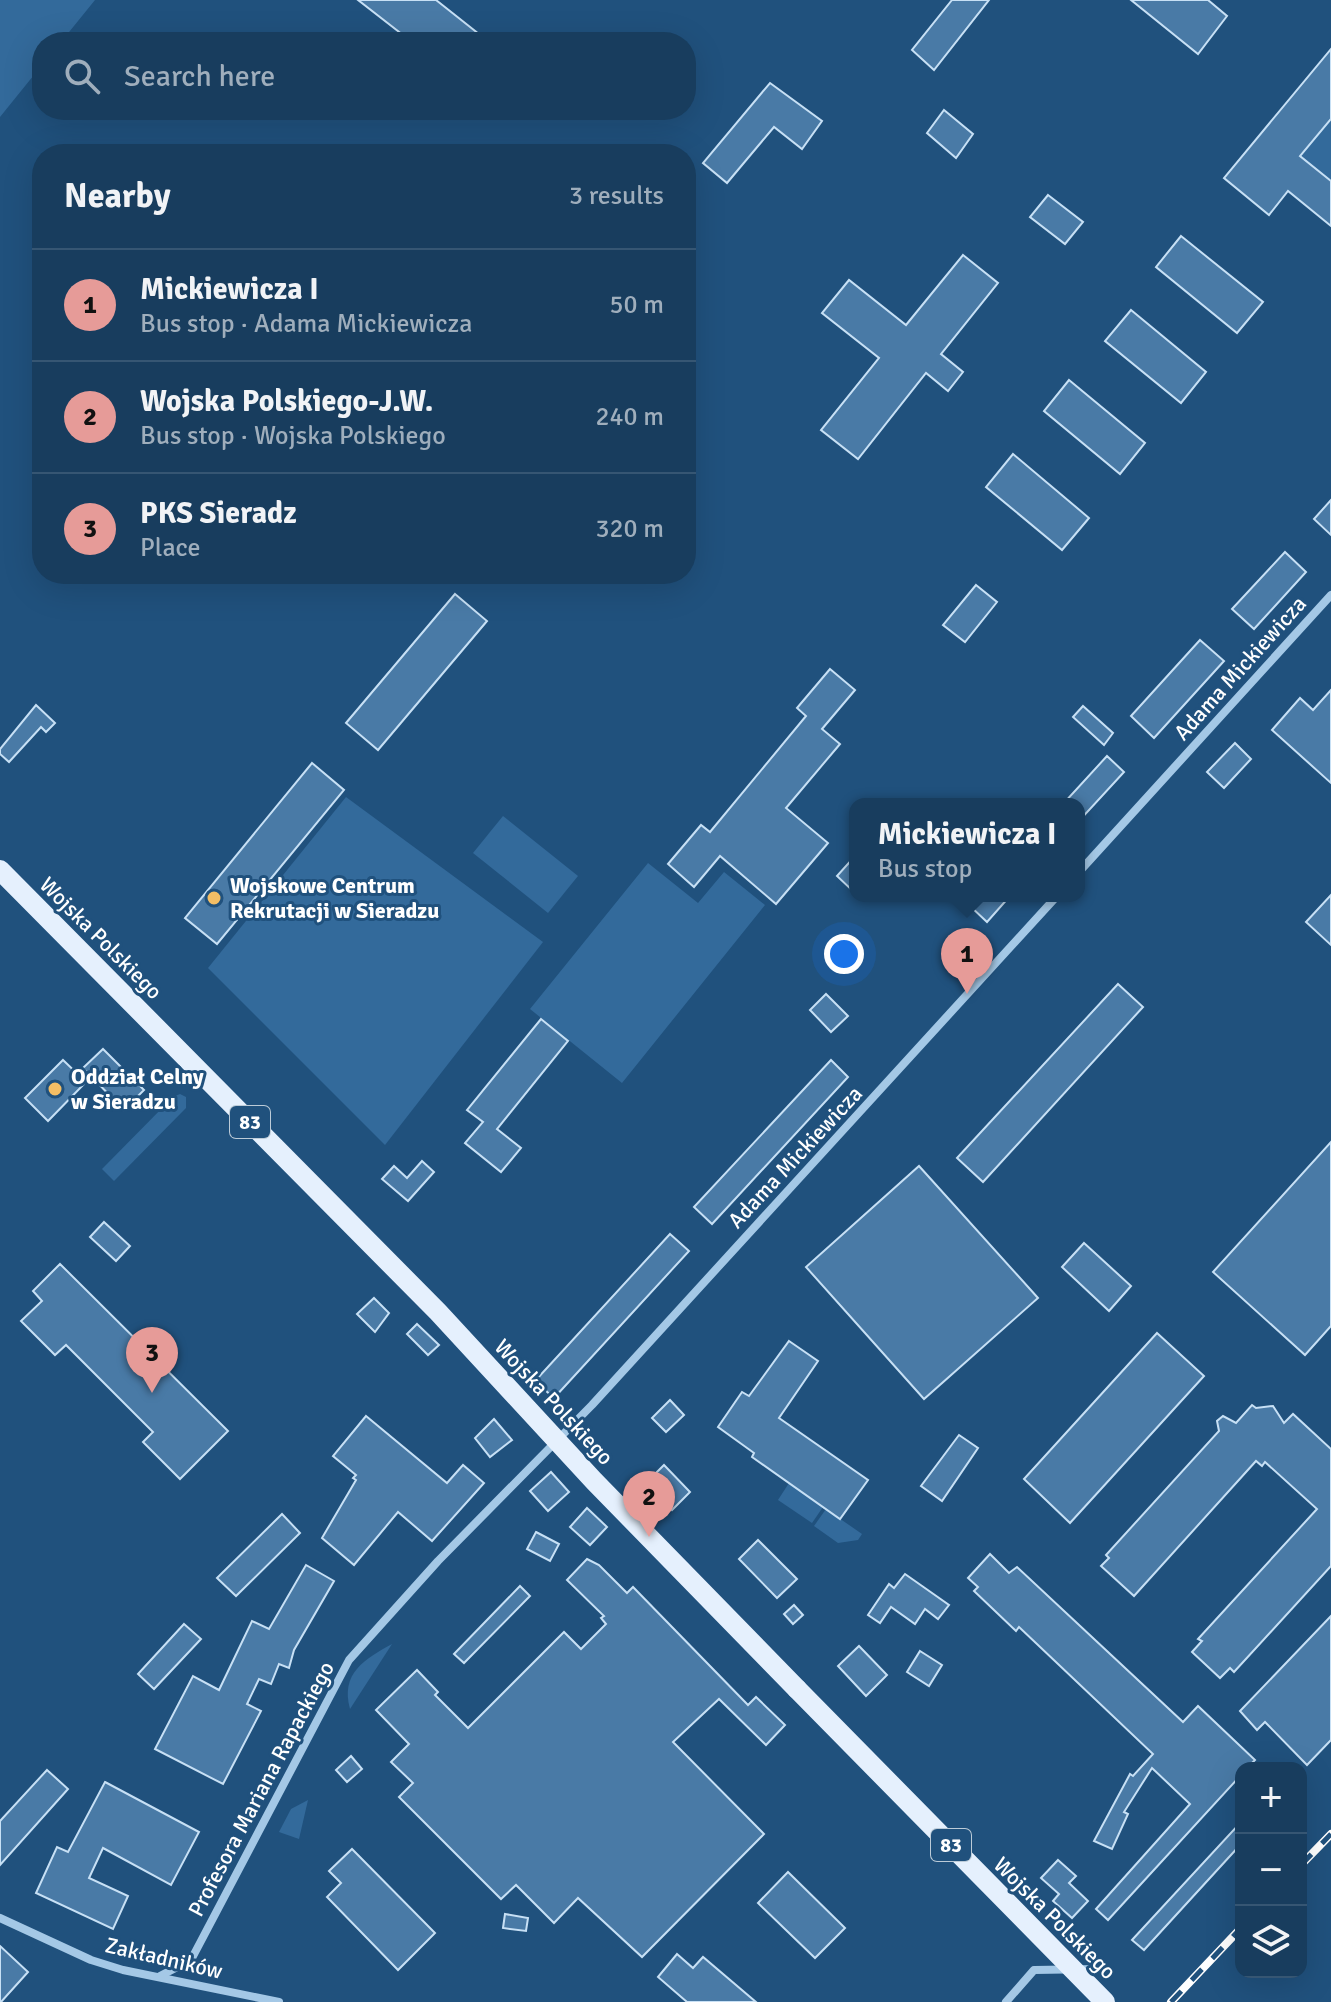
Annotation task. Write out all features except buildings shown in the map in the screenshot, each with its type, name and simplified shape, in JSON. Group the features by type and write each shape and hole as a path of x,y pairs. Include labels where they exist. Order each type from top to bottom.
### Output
{"main road":[{"name":"Wojska Polskiego","path":"0,870 438,1312 797,1689 1105,2002"}],"street":[{"name":"Adama Mickiewicza","path":"1085,865 1331,595"},
{"name":"Adama Mickiewicza","path":"557,1440 1051,902"},
{"name":"Profesora Mariana Rapackiego","path":"160,1976 191,1960 349,1660 438,1561 557,1440"},
{"name":"Zakładników","path":"0,1918 91,1960 123,1970 279,2002"},
{"path":"1006,2002 1034,1970 1097,1969"}],"shaded area":[{"path":"0,0 95,0 69,32 32,32 32,77 0,117"},
{"path":"1331,119 1331,181 1300,156"},
{"path":"346,797 543,942 385,1145 208,968"},
{"path":"503,816 578,876 548,913 473,853"},
{"path":"648,863 698,903 724,872 765,905 622,1083 530,1009"},
{"path":"180,1094 186,1097 186,1108 114,1181 102,1169 173,1097"},
{"path":"789,1483 823,1507 812,1523 778,1500"},
{"path":"826,1509 862,1534 858,1540 838,1543 814,1526"},
{"path":"392,1644 350,1709 349,1686 357,1669"},
{"path":"308,1800 299,1839 279,1832 291,1809"}],"railway":[{"path":"1307,1859 1331,1834"},
{"path":"1171,2002 1235,1934"}],"place":[{"name":"Wojskowe Centrum Rekrutacji w Sieradzu","path":"214,898"},
{"name":"Mickiewicza I","path":"967,994"},
{"name":"Oddział Celny w Sieradzu","path":"55,1089"},
{"name":"PKS Sieradz","path":"152,1393"},
{"name":"Wojska Polskiego-J.W.","path":"649,1537"}]}
